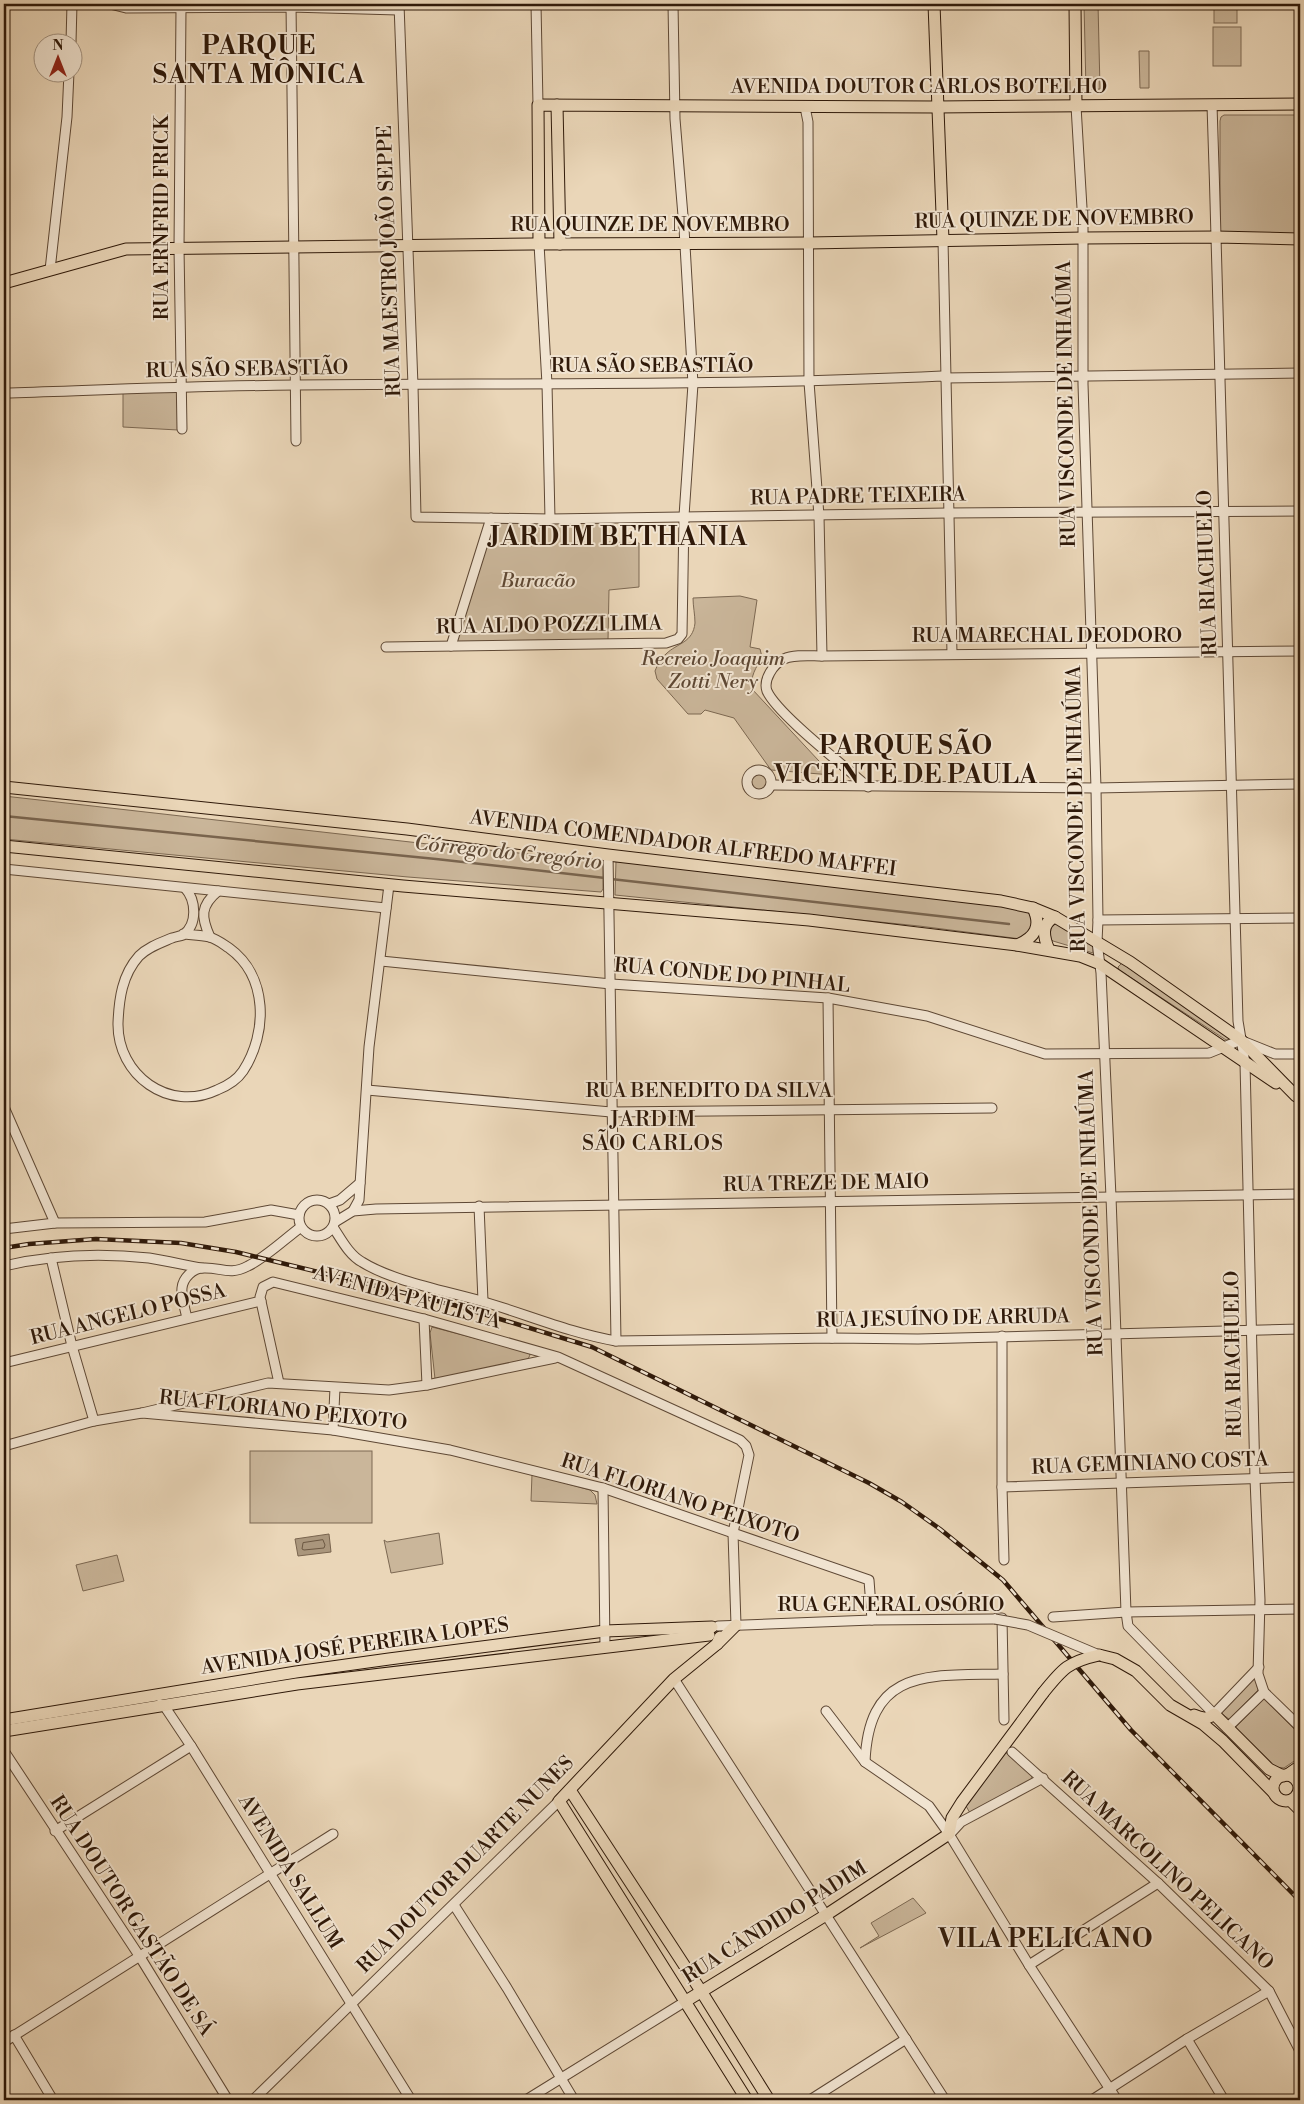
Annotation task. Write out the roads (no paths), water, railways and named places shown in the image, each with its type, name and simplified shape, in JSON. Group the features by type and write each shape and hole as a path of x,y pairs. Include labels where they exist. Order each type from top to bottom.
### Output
{"main road":[{"path":"934,4 936,107 943,240"},
{"name":"RUA VISCONDE DE INHAÚMA","path":"1075,4 1076,106"},
{"name":"AVENIDA DOUTOR CARLOS BOTELHO","path":"538,105 936,107 1300,104"},
{"path":"538,105 539,244"},
{"path":"558,105 560,244"},
{"path":"538,128 544,120 554,122 558,127"},
{"path":"538,226 545,232 552,233 560,226"},
{"name":"RUA QUINZE DE NOVEMBRO","path":"4,284 126,249 684,242 808,243 1083,238 1216,237 1300,239"},
{"name":"AVENIDA COMENDADOR ALFREDO MAFFEI","path":"4,788 407,829 608,861 1001,901 1033,908 1130,962 1240,1040 1298,1098"},
{"name":"AVENIDA COMENDADOR ALFREDO MAFFEI","path":"4,846 389,885 609,899 809,920 1017,945 1080,956 1100,964 1298,1098"},
{"path":"1017,945 1031,938 1035,933 1038,925 1033,908"},
{"path":"1049,950 1044,929 1049,920 1054,918"},
{"path":"714,1634 736,1625"},
{"name":"AVENIDA JOSÉ PEREIRA LOPES","path":"4,1720 296,1672 605,1631 714,1634"},
{"name":"AVENIDA JOSÉ PEREIRA LOPES","path":"4,1730 297,1684 714,1634"},
{"name":"RUA DOUTOR DUARTE NUNES","path":"559,1801 674,1679 704,1655 714,1634"},
{"path":"949,1834 952,1818 962,1802 1043,1692 1063,1668 1078,1661 1099,1656 1115,1659 1136,1671 1174,1708 1203,1724 1223,1741 1282,1801 1291,1800 1297,1795 1299,1786 1295,1779 1269,1769 1214,1714 1204,1718 1174,1708"},
{"path":"296,1672 297,1684"},
{"path":"1273,1792 1274,1784 1300,1766"},
{"path":"570,1790 702,1991 769,2100"},
{"path":"1291,1800 1300,1810"},
{"path":"559,1801 747,2100"},
{"name":"RUA CÂNDIDO PADIM","path":"686,2001 826,1914 949,1834"}],"street":[{"path":"71,32 72,4"},
{"path":"110,4 180,8 290,5 399,7"},
{"path":"536,4 538,105"},
{"name":"RUA ALDO POZZI LIMA","path":"386,647 666,643 678,639 682,634 684,516 693,384 675,106 673,4"},
{"path":"290,5 296,440"},
{"name":"RUA MAESTRO JOÃO SEPPE","path":"399,7 416,518"},
{"name":"RUA ERNFRID FRICK","path":"180,8 179,248 182,429"},
{"path":"50,270 67,117 69,82"},
{"name":"RUA RIACHUELO","path":"1212,104 1222,374 1223,512 1229,652 1238,1020 1245,1063 1247,1195 1260,1610 1258,1674 1264,1692"},
{"name":"RUA VISCONDE DE INHAÚMA","path":"1076,106 1083,238 1083,375 1096,788 1097,942 1100,964 1111,1196 1126,1612"},
{"path":"806,107 808,122 809,382 819,516 822,656"},
{"path":"943,240 944,378 952,654"},
{"path":"539,244 547,384 550,519"},
{"name":"RUA SÃO SEBASTIÃO","path":"4,393 296,385 693,384 809,382 942,376 944,378 1300,373"},
{"name":"RUA PADRE TEIXEIRA","path":"416,518 550,519 948,513 1300,511"},
{"path":"451,646 491,518"},
{"name":"RUA MARECHAL DEODORO","path":"868,786 798,726 776,704 768,692 766,685 772,670 784,659 822,656 1300,651"},
{"path":"772,785 1096,788 1300,784"},
{"path":"608,861 616,1341"},
{"path":"4,869 386,908"},
{"path":"353,1211 358,1200 360,1183 371,1031 389,885"},
{"path":"183,934 192,921 194,911 191,894 185,888"},
{"path":"210,938 203,922 203,912 211,897 218,891"},
{"path":"1098,920 1300,918"},
{"path":"183,934 210,938 234,952 245,962 256,982 260,1000 256,1041 252,1058 240,1076 227,1086 211,1093 194,1097 179,1097 151,1088 138,1077 123,1051 118,1025 121,994 125,978 132,965 152,946 183,934"},
{"name":"RUA CONDE DO PINHAL","path":"380,961 611,984 828,998 927,1016 1045,1054 1209,1053 1224,1048"},
{"path":"828,998 832,1338"},
{"path":"1224,1048 1240,1040 1275,1054 1300,1054"},
{"name":"RUA BENEDITO DA SILVA","path":"366,1090 612,1112 830,1108 992,1108"},
{"path":"4,1107 55,1222"},
{"path":"329,1204 349,1193 360,1183"},
{"name":"RUA TREZE DE MAIO","path":"334,1224 353,1211 479,1206 1300,1194"},
{"path":"311,1201 324,1201 329,1204 333,1209 334,1224 323,1235 317,1236 305,1232 301,1227 299,1215 306,1204 311,1201"},
{"path":"479,1206 483,1301"},
{"path":"4,1229 55,1222 205,1222 271,1210 299,1215"},
{"name":"AVENIDA PAULISTA","path":"334,1224 350,1252 361,1262 384,1273 483,1301 596,1337 616,1341"},
{"path":"4,1266 51,1258 147,1258 226,1272 236,1271 249,1266 301,1227"},
{"path":"51,1258 72,1346 94,1421"},
{"path":"187,1318 181,1290 183,1282 192,1272 202,1268"},
{"name":"AVENIDA PAULISTA","path":"261,1301 263,1286 279,1282 424,1319 558,1357 740,1440 746,1446 749,1454 734,1533"},
{"path":"261,1301 279,1384"},
{"name":"RUA ANGELO POSSA","path":"4,1363 261,1301"},
{"path":"424,1319 427,1384"},
{"name":"RUA JESUÍNO DE ARRUDA","path":"616,1341 832,1338 918,1339 1300,1329"},
{"path":"1002,1336 1004,1560"},
{"path":"4,1446 94,1421 142,1413 268,1383 389,1390 558,1357"},
{"path":"333,1430 335,1388"},
{"name":"RUA FLORIANO PEIXOTO","path":"142,1413 333,1430 450,1450 603,1488 869,1580 872,1620"},
{"name":"RUA GEMINIANO COSTA","path":"1002,1487 1300,1477"},
{"path":"603,1488 605,1647"},
{"path":"734,1533 736,1625"},
{"path":"1053,1617 1126,1612 1300,1609"},
{"path":"1126,1612 1128,1626 1214,1714 1259,1667"},
{"path":"997,1619 1003,1674 1004,1720"},
{"name":"RUA GENERAL OSÓRIO","path":"736,1625 872,1620 997,1619 1028,1625 1099,1656"},
{"name":"AVENIDA JOSÉ PEREIRA LOPES","path":"714,1634 736,1625"},
{"path":"865,1762 866,1741 872,1719 883,1701 898,1689 914,1680 929,1676 1003,1674"},
{"path":"674,1679 945,2100"},
{"path":"1227,1728 1264,1692 1300,1727"},
{"name":"AVENIDA SALLUM","path":"147,1696 165,1706 410,2100"},
{"path":"826,1711 865,1762 929,1806 949,1834 1029,1965 1117,2100"},
{"path":"55,1831 191,1746"},
{"name":"RUA DOUTOR GASTÃO DE SÁ","path":"4,1751 55,1831 140,1957 228,2100"},
{"name":"RUA MARCOLINO PELICANO","path":"1012,1752 1044,1778 1158,1883 1269,1991 1300,2051"},
{"name":"RUA CÂNDIDO PADIM","path":"949,1834 961,1822 1044,1778"},
{"name":"RUA DOUTOR DUARTE NUNES","path":"253,2100 559,1801"},
{"path":"4,2042 334,1834"},
{"path":"1029,1965 1158,1883"},
{"path":"454,1905 507,1988 574,2100"},
{"path":"1092,2100 1188,2039 1269,1991"},
{"name":"RUA CÂNDIDO PADIM","path":"526,2100 686,2001"},
{"path":"14,2035 53,2100"},
{"path":"810,2100 906,2039"},
{"path":"1188,2039 1224,2100"}],"water":[{"path":"329,1534 331,1552 298,1556 295,1539"}],"waterway":[{"name":"Córrego do Gregório","path":"4,816 436,859 605,878"},
{"name":"Córrego do Gregório","path":"611,879 1009,924"}],"railway":[{"path":"4,1248 29,1244 96,1239 181,1243 236,1252 454,1305 592,1347 869,1483 902,1502 940,1529 1003,1580 1131,1730 1300,1901"}],"district":[{"name":"PARQUE SANTA MÔNICA","path":"259,60"},
{"name":"JARDIM BETHANIA","path":"619,537"},
{"name":"PARQUE SÃO VICENTE DE PAULA","path":"906,760"},
{"name":"JARDIM SÃO CARLOS","path":"653,1132"},
{"name":"VILA PELICANO","path":"1046,1939"}],"park label":[{"name":"Buracão","path":"538,581"},
{"name":"Recreio Joaquim Zotti Nery","path":"713,670"}]}
